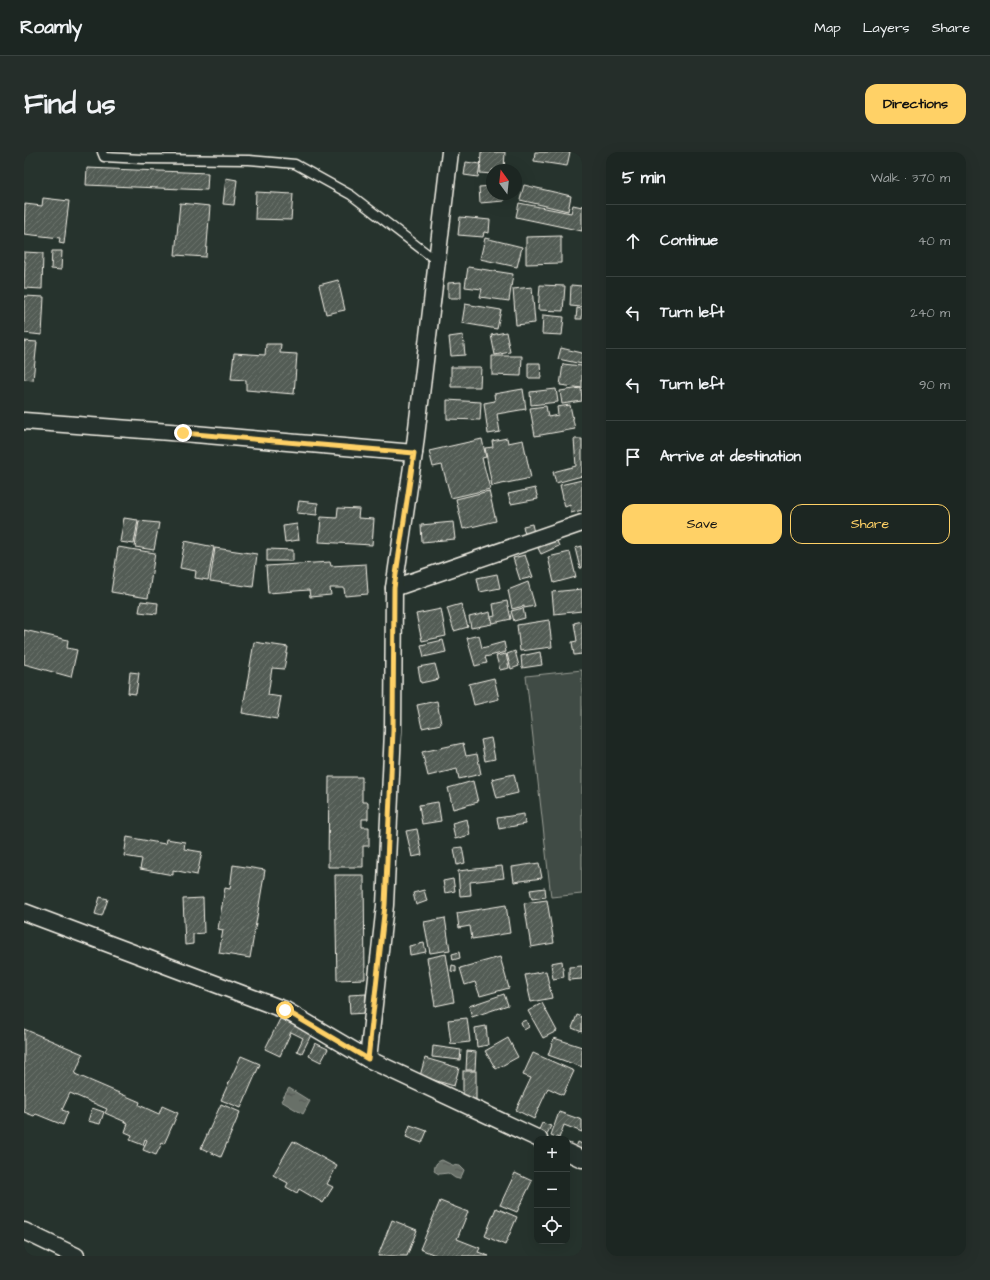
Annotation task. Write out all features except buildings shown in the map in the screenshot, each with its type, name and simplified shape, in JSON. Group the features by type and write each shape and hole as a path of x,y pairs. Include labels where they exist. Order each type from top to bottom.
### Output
{"street":[{"path":"368,1059 385,905 393,731 394,588 414,453 450,152"},
{"path":"24,421 414,453"},
{"path":"394,588 582,523"},
{"path":"24,912 285,1010 368,1059 534,1137"},
{"path":"570,1153 582,1159"},
{"path":"24,1231 76,1256"}],"lane":[{"path":"102,152 104,157 142,159 250,160 295,164 351,195 438,262"}],"shaded area":[{"path":"582,670 582,894 551,897 526,676"}],"water":[{"path":"289,1088 310,1101 303,1114 281,1101"},
{"path":"442,1160 452,1165 460,1166 464,1170 459,1179 448,1173 439,1174 434,1171 436,1164"}],"route":[{"path":"183,433 414,453 394,588 393,731 385,905 368,1059 285,1010"}]}
